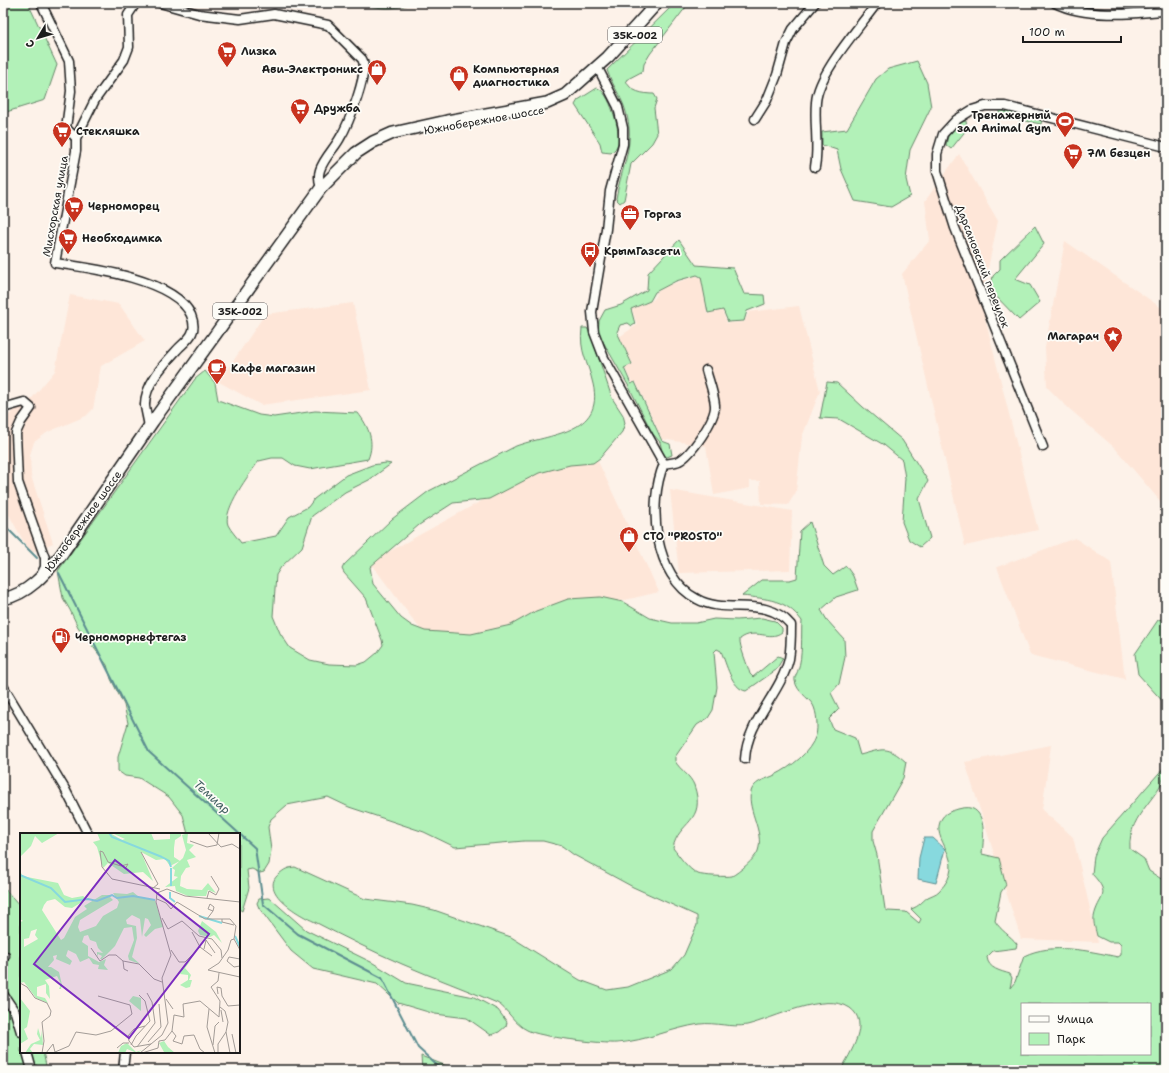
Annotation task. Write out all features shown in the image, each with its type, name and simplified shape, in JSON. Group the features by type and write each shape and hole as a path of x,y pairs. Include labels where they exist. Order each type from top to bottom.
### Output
{"highway":[{"name":"Южнобережное шоссе","path":"3,602 29,592 42,579 66,549 323,190 356,153 373,142 392,133 447,121 547,103 566,95 608,57 657,3"},
{"name":"Южнобережное шоссе","path":"323,190 360,155 390,137 474,123 550,108 568,100 602,70 665,3"},
{"name":"Южнобережное шоссе","path":"3,599 23,591 42,579"}],"street":[{"path":"41,3 69,61 71,91 66,128 76,138 95,100 124,60 129,47 128,15 136,3"},
{"path":"160,3 199,14 240,19 274,14 328,25 362,59 365,63 365,73 347,123 320,170 319,180 323,190"},
{"path":"755,119 767,100 777,75 786,43 793,29 816,3"},
{"path":"815,167 818,133 816,103 819,87 831,65 877,3"},
{"path":"1055,3 1079,10 1102,13 1133,14 1162,11 1166,9"},
{"path":"602,70 618,106 623,128 623,144 610,191 606,229 592,312 594,332 604,358 664,464"},
{"name":"Дарсановский переулок","path":"1043,447 955,228 937,171 937,154 943,134 956,120 972,110 985,106 1005,106 1166,147"},
{"name":"Мисхорская улица","path":"76,138 76,151 55,263 81,267 144,282 164,290 180,300 188,310 193,321 192,333 165,362 148,390 145,405 152,429"},
{"path":"664,464 679,460 688,453 708,426 713,416 715,406 706,370"},
{"path":"3,408 24,402 31,408 21,422 16,433 15,444 18,482 45,558 45,567 42,579"},
{"path":"664,464 659,475 655,522 660,547 668,569 680,587 697,600 714,605 751,606 773,611 784,617 791,625 788,660 751,733 746,745 745,759"},
{"path":"3,686 65,789 87,833"},
{"path":"3,994 15,1012 20,1029"},
{"path":"26,1053 32,1070"},
{"path":"124,1070 125,1053"}],"shaded area":[{"path":"959,154 998,221 981,302 1038,530 965,546 902,274 930,240 925,201"},
{"path":"1065,241 1166,311 1166,508 1115,448 1066,406 1047,387 1045,348"},
{"path":"696,276 702,278 707,314 722,310 727,323 744,322 749,312 799,306 820,391 802,437 796,492 788,505 761,504 760,481 750,481 750,488 714,495 706,446 662,439 636,382 632,383 625,368 633,364 619,337 637,325 632,309 653,300 657,292 669,285"},
{"path":"70,295 119,304 145,341 101,366 93,409 86,416 48,432 34,442 30,455 31,476 53,543 30,553 3,504 3,421 13,411 28,403 55,371"},
{"path":"353,303 371,390 261,405 219,382 265,314"},
{"path":"589,442 659,592 432,645 370,562"},
{"path":"670,490 792,511 790,570 679,573"},
{"path":"1075,538 1111,562 1125,679 1030,655 997,567"},
{"path":"1051,745 1042,810 1073,837 1098,942 1021,939 965,762"}],"green space":[{"path":"3,3 28,3 57,65 45,100 3,113"},
{"path":"357,3 411,3 405,6 384,8"},
{"path":"675,3 689,3 650,54 644,64 643,71 626,80 630,87 637,92 654,94 657,99 654,108 657,134 652,143 631,164 624,200 620,203 616,199 629,146 629,124 620,96 607,70"},
{"path":"917,61 927,83 931,107 910,150 906,179 910,196 891,207 855,201 841,169 837,150 822,145 822,132 847,129 876,79 888,69"},
{"path":"597,88 601,90 610,103 618,130 618,143 616,148 611,153 602,152 600,143 575,105 578,100"},
{"path":"999,110 1042,120 1041,124 999,116"},
{"path":"966,121 967,129 951,149 946,145 948,136 959,122"},
{"path":"1035,226 1044,244 1015,279 1030,285 1040,302 1019,320 990,290 993,276 1000,269 1000,260"},
{"path":"679,240 696,265 733,268 744,294 764,295 765,304 747,311 744,321 728,322 723,310 708,313 701,277 697,275 676,281 655,292 650,301 631,309 635,324 632,326 628,323 620,325 617,332 632,364 624,368 631,384 635,382 662,441 670,444 672,455 667,457 663,456 660,442 653,434 628,385 598,333 599,321 605,310 621,305 647,290 648,273"},
{"path":"582,328 587,328 591,335 612,398 623,415 625,423 622,432 600,458 593,463 570,465 539,473 489,499 453,503 419,525 370,567 373,584 401,618 412,626 425,631 471,634 511,625 536,611 568,599 600,597 623,602 650,618 672,623 696,623 714,619 737,620 762,618 775,621 782,628 782,632 777,635 751,634 740,639 750,674 753,677 778,656 783,658 776,670 746,691 737,686 733,681 721,651 717,649 714,652 717,687 713,710 708,718 697,725 675,757 677,764 690,778 694,785 697,798 697,807 690,821 680,832 673,848 681,859 698,874 732,876 742,869 757,854 758,851 759,835 752,811 750,796 752,789 759,782 781,772 799,759 809,748 816,735 817,720 813,705 800,691 795,680 801,659 802,621 796,614 783,604 768,599 742,596 762,580 790,580 797,578 800,531 810,522 824,566 833,575 846,566 853,576 858,590 836,597 821,610 827,620 844,639 845,657 839,684 831,693 839,709 829,719 833,729 855,738 860,755 884,750 894,753 906,762 903,778 873,831 873,841 877,855 885,909 888,911 906,912 919,923 921,919 911,909 939,891 948,880 951,869 950,860 940,835 939,826 942,818 945,814 951,811 968,808 975,810 982,822 982,854 999,858 1006,885 1001,892 995,921 1000,928 1017,944 1016,948 993,951 987,957 992,967 1010,974 1012,978 1010,988 1015,982 1024,956 1035,952 1046,949 1071,949 1118,957 1121,955 1121,945 1118,942 1109,942 1097,936 1094,917 1103,892 1102,887 1092,874 1094,856 1102,838 1166,765 1160,786 1134,825 1130,849 1144,859 1149,871 1166,882 1166,1070 841,1070 857,1038 859,1022 856,1014 850,1008 839,1004 827,1003 813,1004 747,1025 735,1026 700,1024 679,1028 628,1042 617,1043 571,1040 534,1033 522,1027 501,1005 391,959 299,914 283,902 277,895 273,888 274,881 283,871 288,868 295,867 365,899 412,905 434,910 511,937 580,980 607,990 628,987 672,969 684,955 697,925 697,916 633,887 574,855 562,846 543,841 524,841 455,847 424,832 349,807 328,797 287,805 271,819 268,827 271,850 269,864 264,872 260,873 252,869 247,870 249,888 242,911 240,910 240,833 188,833 183,815 169,797 139,778 125,776 118,771 118,757 128,723 124,705 111,679 107,665 78,627 63,598 58,571 195,379 205,371 215,383 218,400 259,415 274,417 315,411 358,413 370,435 371,447 368,459 310,469 295,466 283,458 272,458 259,461 238,492 229,510 227,518 229,527 241,543 276,536 289,517 308,507 314,499 346,475 372,465 386,463 391,464 369,480 345,492 312,516 302,547 281,567 276,575 273,616 280,633 290,648 310,660 329,664 357,665 366,662 377,653 383,645 366,598 344,573 342,569 344,565 392,519 429,491 516,446 558,434 571,429 582,422 591,413 594,401 593,384 582,344"},
{"path":"827,382 837,383 902,440 928,481 919,499 930,538 920,547 909,540 902,522 905,478 902,460 884,445 839,419 820,418"},
{"path":"1166,618 1166,705 1138,674 1135,654 1158,620"},
{"path":"3,887 20,906 20,1053 43,1053 47,1070 3,1070"},
{"path":"268,898 306,930 373,963 406,983 474,997 498,1010 507,1022 506,1026 499,1032 491,1035 467,1018 435,1014 398,1003 377,984 313,969 291,951 259,908 257,903 259,899"},
{"path":"421,1056 457,1070 422,1070"}],"water":[{"path":"924,838 933,838 945,849 936,883 918,879 919,858"}],"waterway":[{"name":"Темиар","path":"3,524 37,558"},
{"name":"Темиар","path":"59,573 149,752 238,833"},
{"name":"Темиар","path":"240,834 255,848 263,904 298,934 382,978 418,1048 442,1070"}],"place":[{"name":"Лизка","path":"227,68"},
{"name":"Ави-Электроникс","path":"377,86"},
{"name":"Компьютерная диагностика","path":"459,92"},
{"name":"Дружба","path":"300,125"},
{"name":"Тренажерный зал Animal Gym","path":"1065,138"},
{"name":"Стекляшка","path":"62,148"},
{"name":"7М безцен","path":"1073,170"},
{"name":"Черноморец","path":"74,223"},
{"name":"Горгаз","path":"630,231"},
{"name":"Необходимка","path":"68,255"},
{"name":"КрымГазсети","path":"590,268"},
{"name":"Магарач","path":"1113,353"},
{"name":"Кафе магазин","path":"217,385"},
{"name":"СТО \"PROSTO\"","path":"629,553"},
{"name":"Черноморнефтегаз","path":"61,654"}]}
